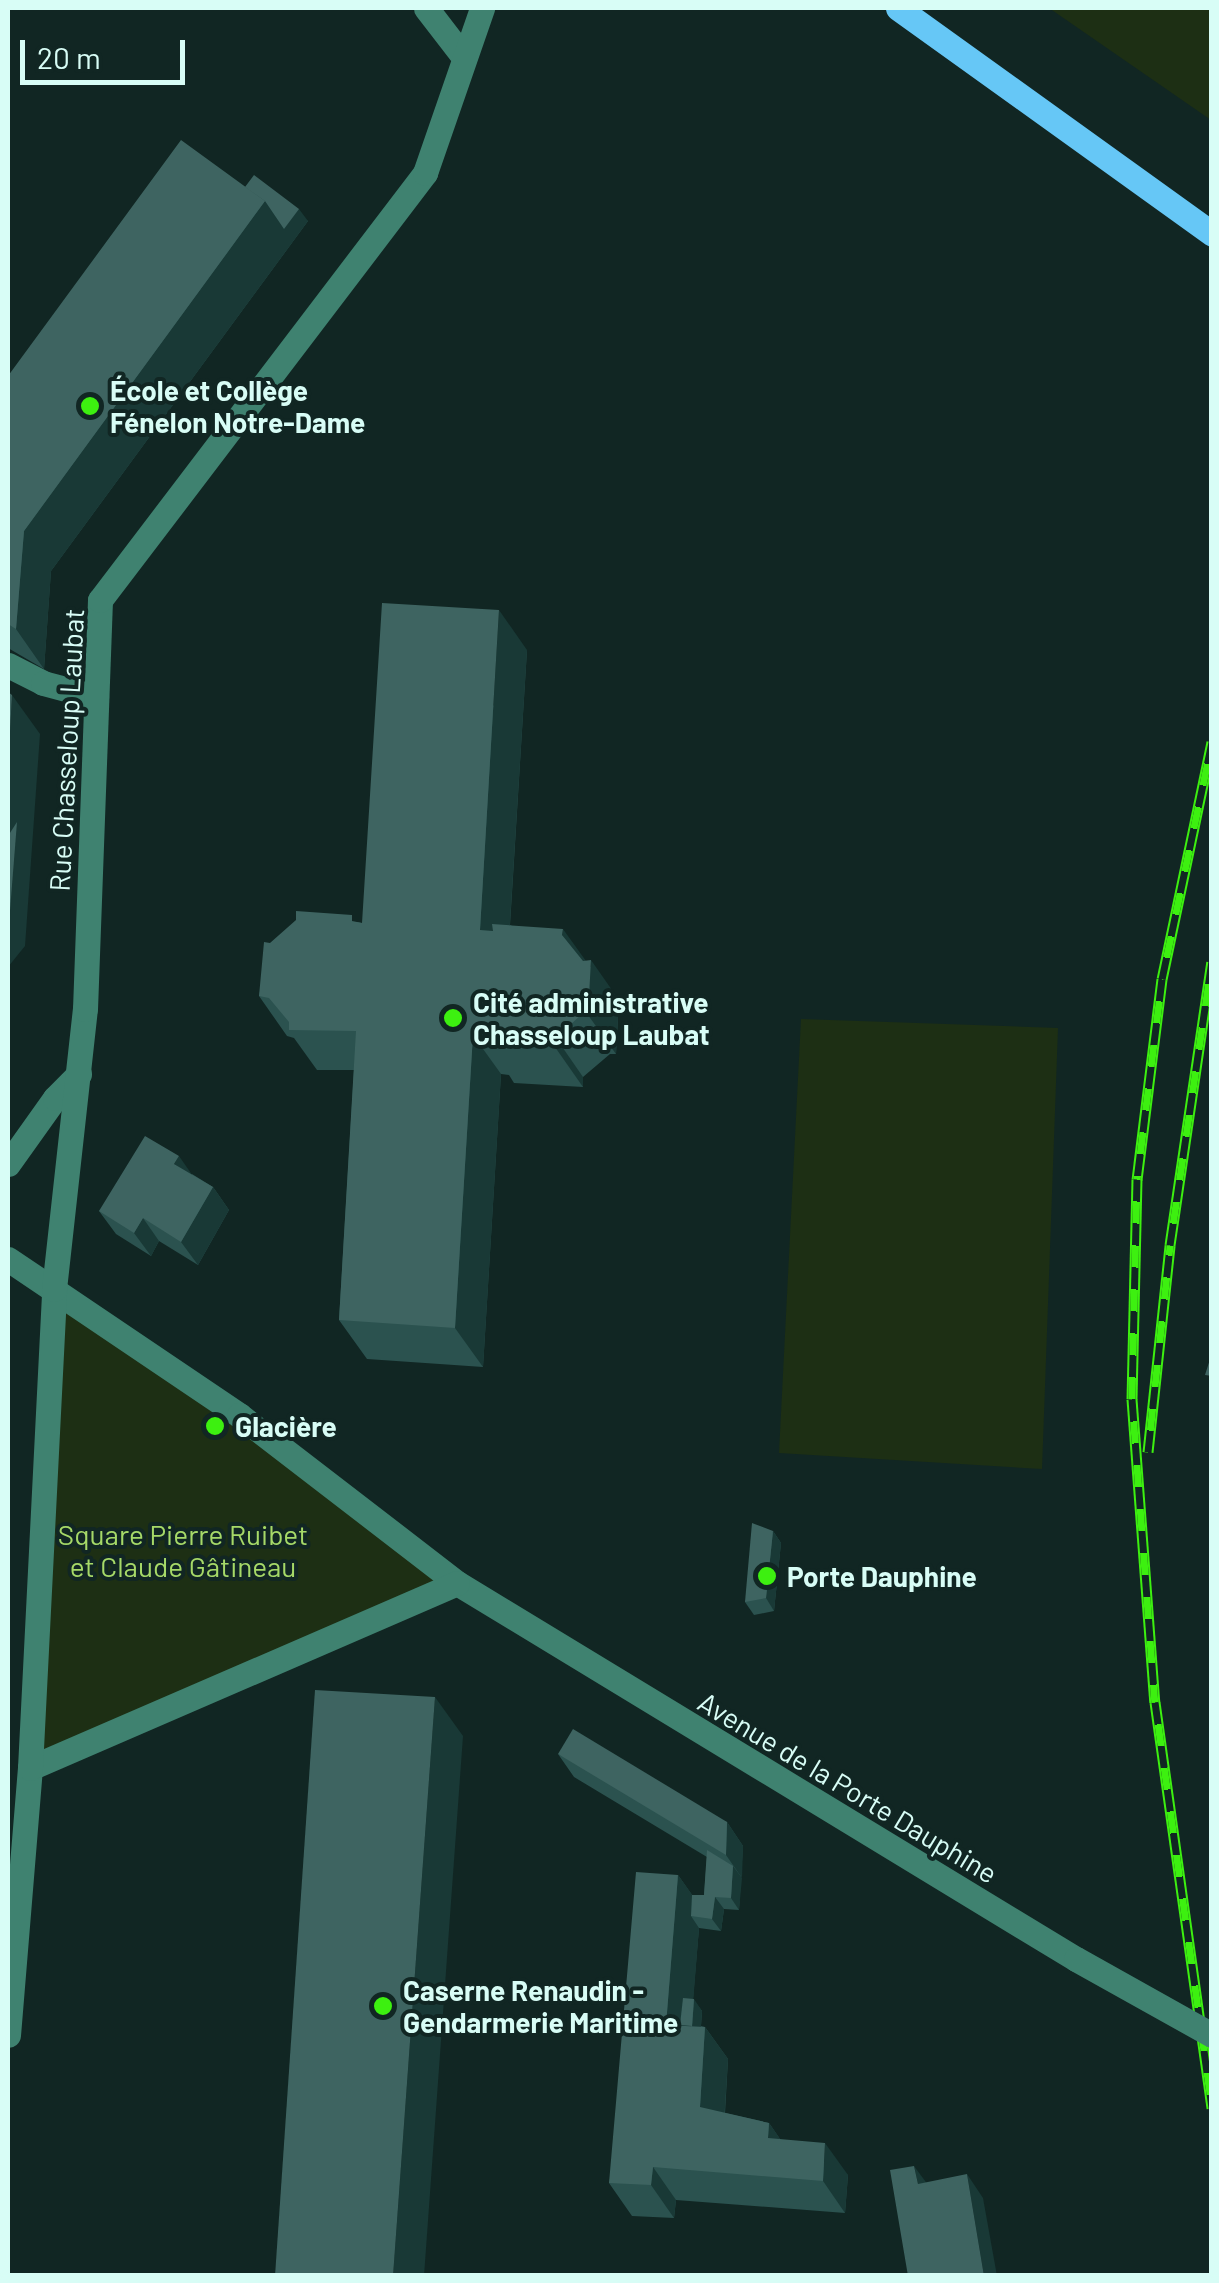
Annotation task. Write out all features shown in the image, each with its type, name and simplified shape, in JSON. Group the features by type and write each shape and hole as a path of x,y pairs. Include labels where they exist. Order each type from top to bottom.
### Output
{"main road":[{"path":"898,8 1212,234"}],"street":[{"path":"426,8 463,56"},
{"name":"Rue Chasseloup Laubat","path":"8,2035 30,1768 54,1288 79,1074 100,600 426,173 482,8"},
{"path":"8,665 43,684 96,697"},
{"path":"8,1164 55,1098 79,1074"},
{"name":"Avenue de la Porte Dauphine","path":"8,1259 277,1443 458,1583 1076,1959 1212,2035"},
{"path":"30,1768 458,1583"}],"green space":[{"path":"1049,8 1211,8 1211,120"},
{"path":"801,1019 1058,1028 1042,1469 779,1453"},
{"name":"Square Pierre Ruibet et Claude Gâtineau","path":"54,1289 457,1583 30,1768"}],"building":[{"path":"181,140 265,201 24,531 16,629 8,624 8,376"},
{"path":"254,175 299,209 284,229 265,201 245,187"},
{"name":"Cité administrative Chasseloup Laubat","path":"382,603 499,610 480,930 493,931 492,924 563,929 562,935 583,961 591,960 588,1015 582,1014 556,1038 555,1047 486,1043 486,1036 473,1035 455,1328 339,1320 356,1031 289,1030 289,1022 269,998 259,996 264,942 270,943 296,920 296,911 352,915 352,921 362,923"},
{"path":"8,692 12,695 8,769"},
{"path":"17,822 9,923 8,924 8,836"},
{"path":"145,1136 179,1156 174,1164 213,1187 181,1242 143,1218 134,1233 99,1211"},
{"path":"1212,1353 1212,1376 1205,1375"},
{"path":"752,1523 773,1531 766,1598 745,1602"},
{"name":"Caserne Renaudin - Gendarmerie Maritime","path":"315,1690 435,1697 393,2276 275,2276"},
{"path":"573,1729 727,1822 726,1855 558,1754"},
{"path":"707,1850 733,1866 731,1898 715,1897 712,1919 691,1916 692,1895 704,1895"},
{"path":"636,1872 678,1875 666,2025 705,2027 700,2107 769,2123 768,2138 825,2143 823,2181 653,2167 651,2185 609,2183"},
{"path":"683,1998 694,1999 692,2026 680,2025"},
{"path":"914,2166 918,2184 967,2174 984,2276 908,2276 890,2170"}],"railway":[{"path":"1212,742 1162,979 1137,1179 1132,1399 1155,1702 1212,2108"},
{"path":"1148,1452 1170,1245 1212,962"}],"place":[{"name":"École et Collège Fénelon Notre-Dame","path":"90,406"},
{"name":"Cité administrative Chasseloup Laubat","path":"453,1018"},
{"name":"Glacière","path":"215,1426"},
{"name":"Porte Dauphine","path":"767,1576"},
{"name":"Caserne Renaudin - Gendarmerie Maritime","path":"383,2006"}]}
